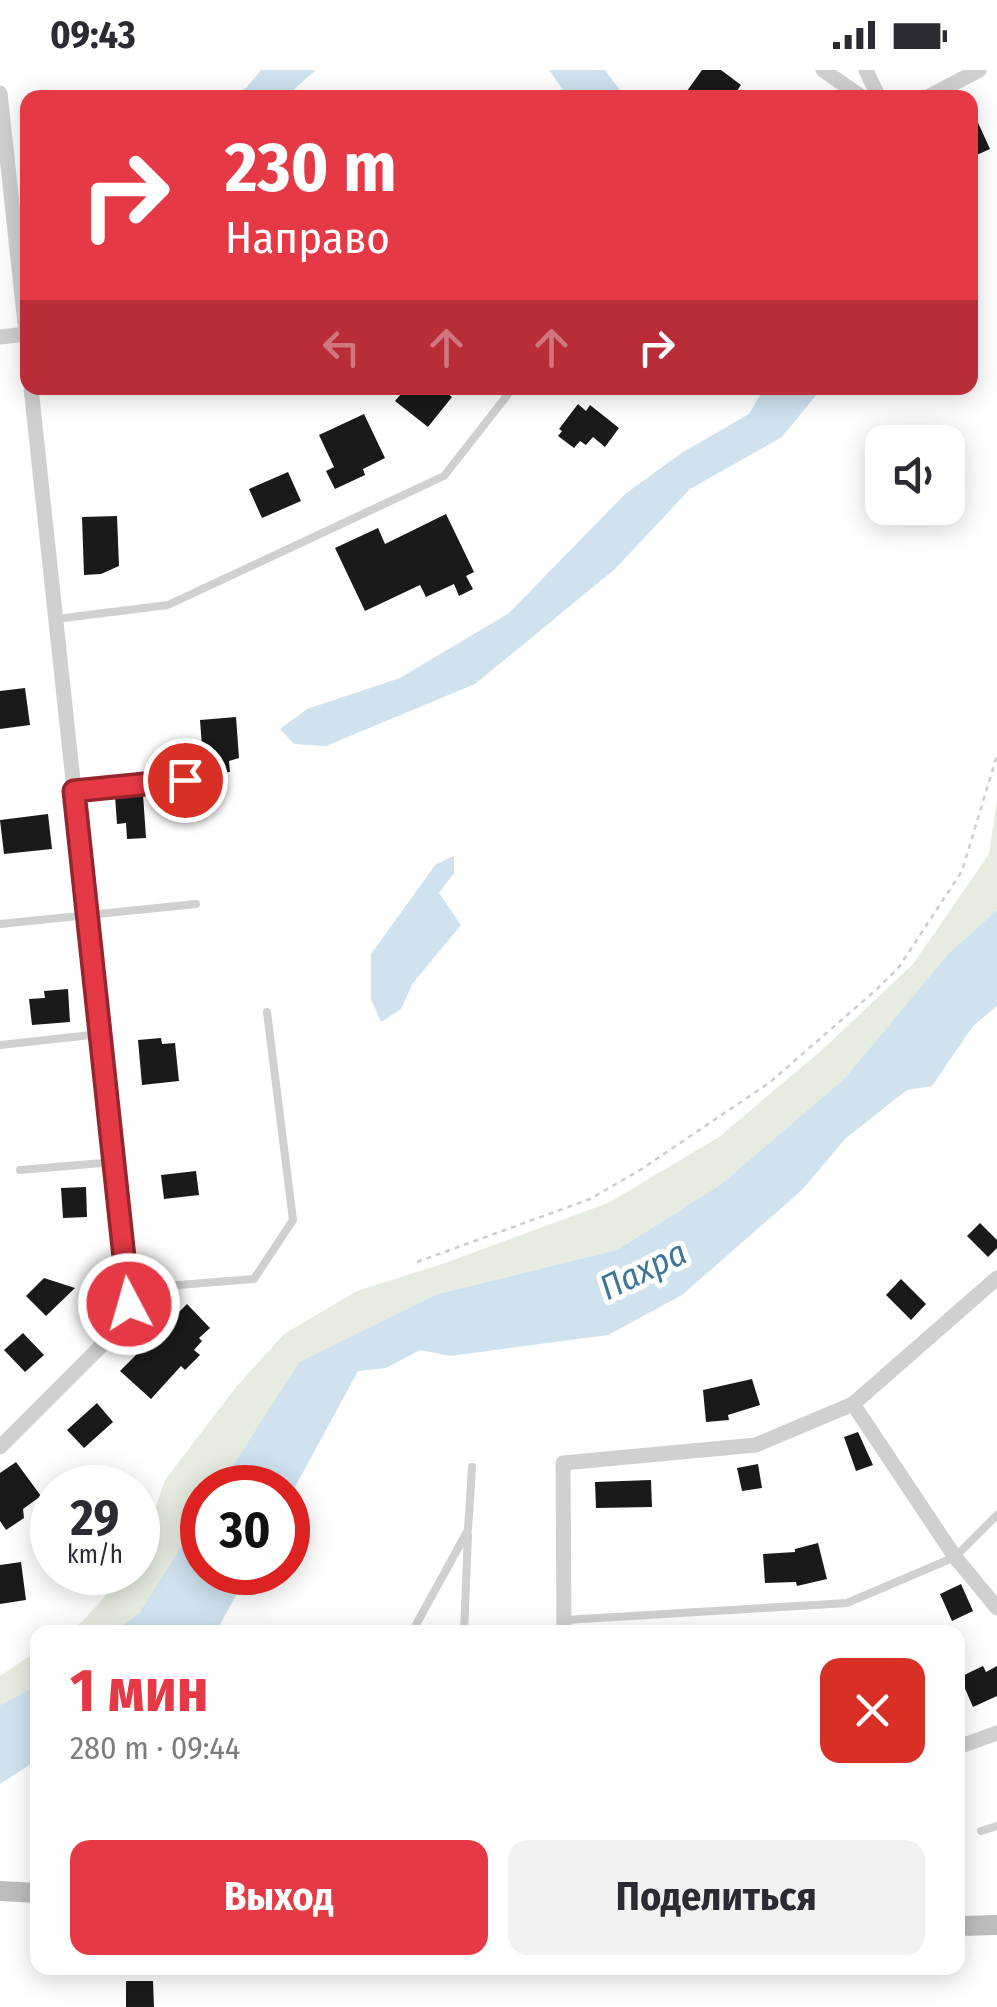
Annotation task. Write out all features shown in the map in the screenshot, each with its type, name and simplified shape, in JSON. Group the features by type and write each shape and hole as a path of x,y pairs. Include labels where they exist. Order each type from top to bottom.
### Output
{"main road":[{"path":"0,1891 30,1892"},
{"path":"965,1926 997,1924"}],"street":[{"path":"823,70 852,90"},
{"path":"941,90 979,70"},
{"path":"0,93 20,276"},
{"path":"0,1447 125,1322 129,1304 32,395"},
{"path":"565,1625 564,1463 756,1445 853,1404 997,1278"},
{"path":"853,1404 955,1557 997,1608"},
{"path":"965,1744 997,1733"}],"lane":[{"path":"56,618 168,606 444,476 508,395"},
{"path":"74,791 185,780"},
{"path":"0,924 196,904"},
{"path":"127,1289 254,1279 293,1220 267,1012"},
{"path":"0,1045 100,1034"},
{"path":"20,1170 114,1162"},
{"path":"464,1625 472,1466"},
{"path":"577,1625 847,1603 955,1557 997,1515"},
{"path":"416,1625 468,1530"},
{"path":"981,1831 997,1826"}],"path":[{"path":"417,1262 590,1198 640,1170 769,1082 876,990 899,967 962,872 997,755"}],"shaded area":[{"path":"997,799 997,910 949,953 845,1078 720,1185 617,1250 437,1294 299,1362 233,1465 180,1465 180,1548 160,1580 160,1495 165,1480 236,1387 284,1334 357,1291 608,1203 719,1137 823,1049 913,964 989,854"},
{"path":"106,1595 151,1595 140,1612 123,1625 77,1625"},
{"path":"30,1656 30,1690 0,1705 0,1676"}],"water":[{"path":"261,70 316,70 293,90 241,90"},
{"path":"549,70 605,70 620,90 563,90"},
{"path":"760,395 816,395 782,437 690,489 615,569 475,684 326,746 294,744 280,729 307,709 400,678 509,613 625,494 683,452 749,414"},
{"path":"454,856 454,873 439,893 461,925 413,983 401,1009 381,1022 371,999 371,954 436,864"},
{"name":"Пахра","path":"997,910 997,1006 973,1026 932,1086 907,1090 846,1138 802,1190 682,1295 608,1335 450,1356 420,1350 386,1368 358,1371 307,1465 233,1465 299,1362 437,1294 617,1250 720,1185 845,1078 949,953"},
{"path":"180,1548 180,1595 236,1595 220,1625 123,1625 140,1612 151,1595 160,1595 160,1580"},
{"path":"30,1690 30,1765 0,1784 0,1705"}],"building":[{"path":"702,70 721,70 741,85 738,90 688,90"},
{"path":"978,123 990,149 978,154"},
{"path":"400,395 452,397 428,427 395,401"},
{"path":"578,404 586,411 590,405 619,428 605,447 593,437 586,445 580,441 574,448 558,436"},
{"path":"364,414 385,458 363,469 365,475 335,489 326,471 334,467 319,435"},
{"path":"288,472 301,501 262,518 249,489"},
{"path":"446,514 474,572 466,576 473,589 459,596 454,584 426,597 420,585 365,611 335,548 378,528 385,544"},
{"path":"117,516 119,566 101,574 84,575 82,517"},
{"path":"25,688 30,725 0,729 0,691"},
{"path":"236,717 239,758 229,761 230,772 204,773 200,720"},
{"path":"143,794 146,838 127,839 126,823 117,824 115,796"},
{"path":"48,814 52,849 4,854 0,820"},
{"path":"68,989 70,1022 32,1025 29,999 45,998 44,991"},
{"path":"161,1038 162,1044 175,1043 179,1081 142,1085 138,1040"},
{"path":"196,1171 199,1195 164,1199 161,1175"},
{"path":"86,1187 87,1217 63,1218 61,1188"},
{"path":"980,1223 997,1240 997,1248 988,1257 967,1236"},
{"path":"44,1278 75,1288 46,1316 26,1296"},
{"path":"901,1279 926,1304 911,1320 886,1295"},
{"path":"187,1304 210,1328 199,1338 202,1341 194,1350 200,1355 185,1370 181,1366 151,1399 120,1371"},
{"path":"23,1333 44,1355 25,1372 4,1350"},
{"path":"752,1379 760,1405 728,1415 729,1420 706,1422 703,1390"},
{"path":"97,1403 113,1422 84,1448 67,1430"},
{"path":"858,1432 873,1465 856,1471 844,1437"},
{"path":"16,1462 30,1481 30,1504 23,1509 24,1518 6,1530 0,1521 0,1473"},
{"path":"758,1464 762,1488 742,1491 737,1468"},
{"path":"651,1480 652,1507 596,1508 595,1482"},
{"path":"818,1543 827,1579 797,1586 796,1582 765,1583 763,1554 795,1552"},
{"path":"21,1562 26,1600 0,1604 0,1565"},
{"path":"961,1584 973,1611 952,1621 940,1594"},
{"path":"983,1666 986,1672 997,1666 997,1696 973,1707 965,1689 965,1675"},
{"path":"126,1981 153,1981 154,2007 126,2007"}],"route":[{"path":"129,1304 74,791 185,780"}]}
